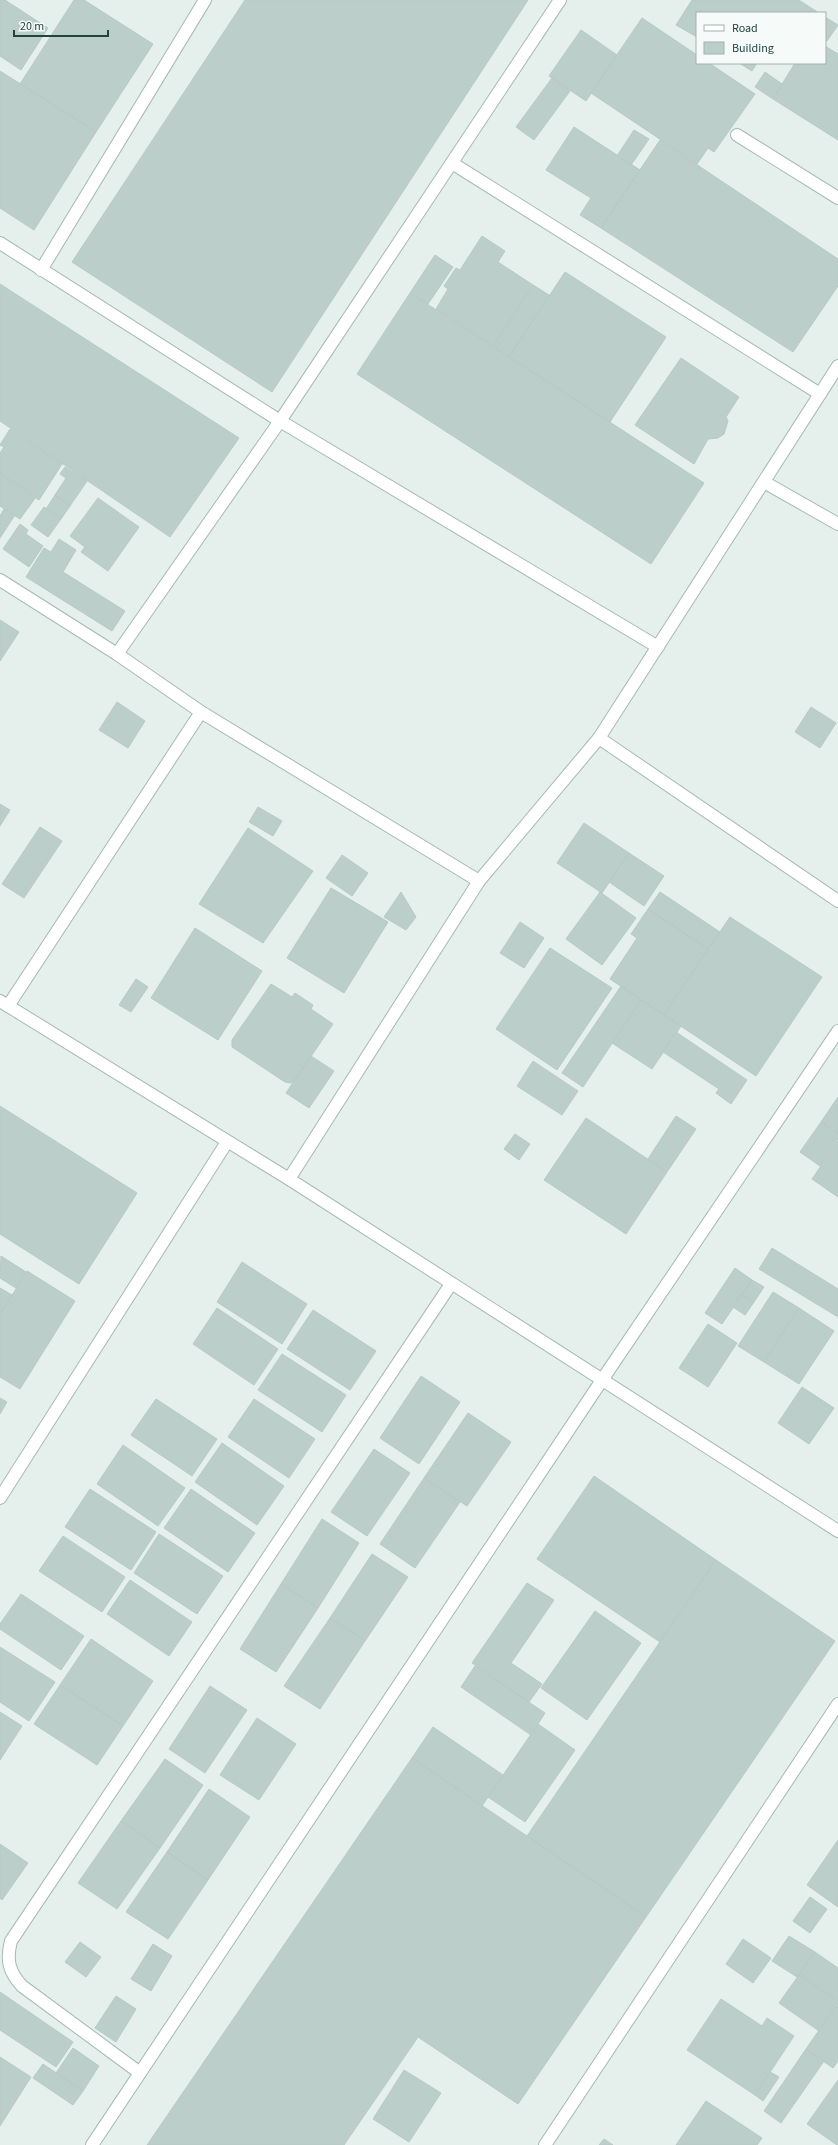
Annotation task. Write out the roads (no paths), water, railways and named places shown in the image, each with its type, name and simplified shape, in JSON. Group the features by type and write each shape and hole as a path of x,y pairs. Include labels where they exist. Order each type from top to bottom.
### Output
{"street":[{"path":"41,270 205,0"},
{"path":"116,654 280,421 560,0"},
{"path":"737,135 838,198"},
{"path":"452,163 820,394"},
{"path":"0,243 280,421 658,647"},
{"path":"289,1179 479,881 599,738 838,366"},
{"path":"764,482 838,524"},
{"path":"0,580 116,654 201,712 479,881"},
{"path":"201,712 4,1004 289,1179 838,1531"},
{"path":"599,738 838,901"},
{"path":"92,2145 602,1380 838,1031"},
{"path":"0,1498 227,1142"},
{"path":"140,2073 22,1986 14,1977 9,1966 8,1953 11,1941 451,1284"},
{"path":"545,2145 838,1704"}]}
